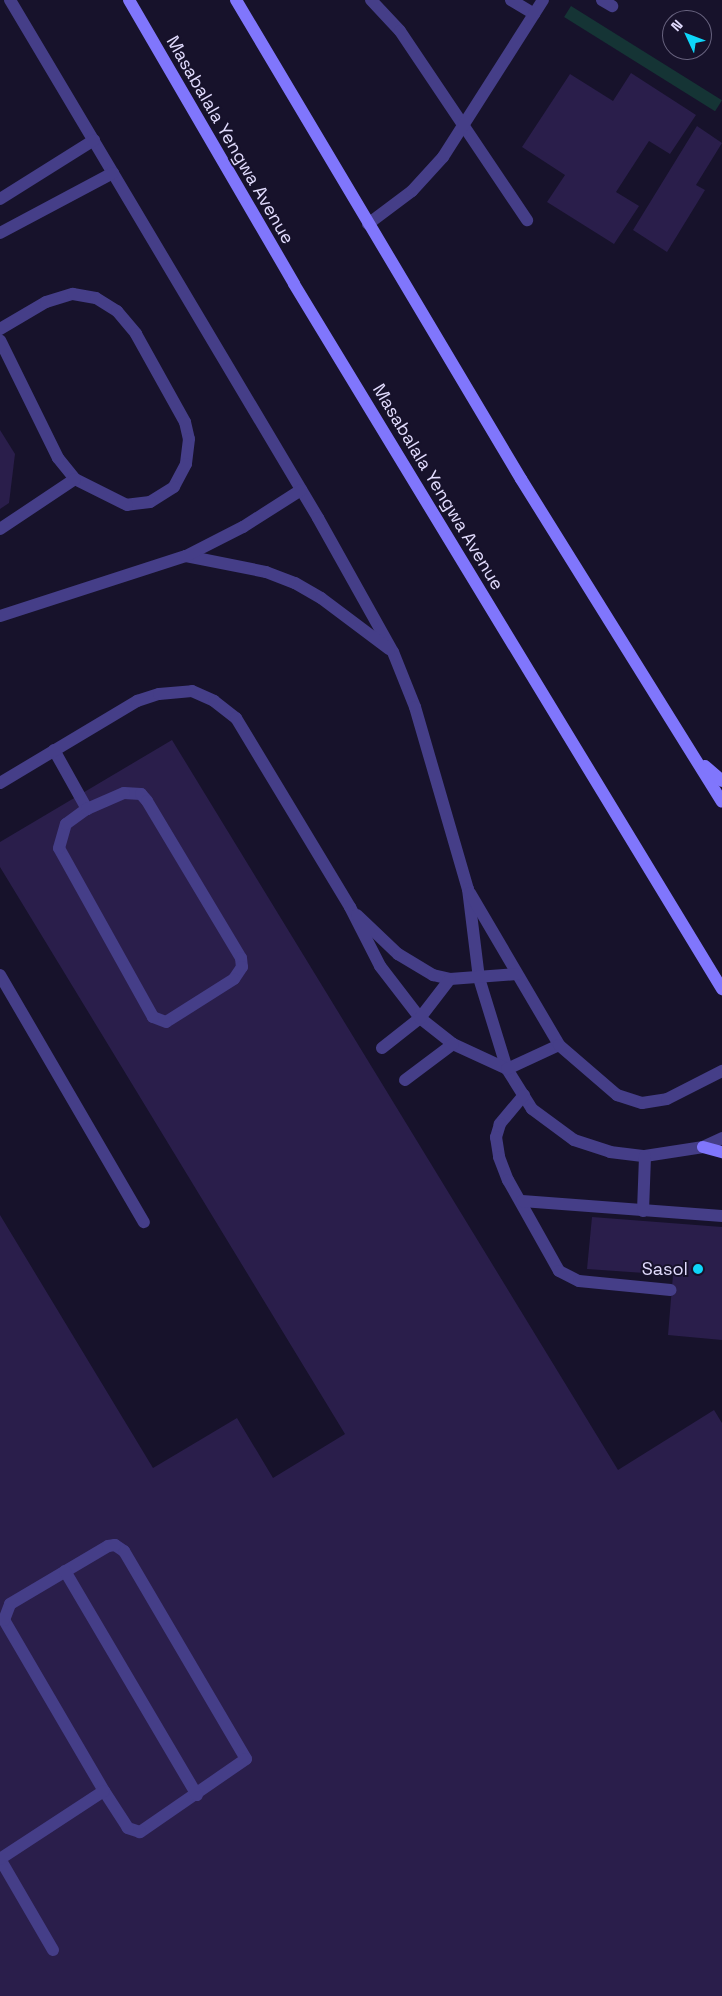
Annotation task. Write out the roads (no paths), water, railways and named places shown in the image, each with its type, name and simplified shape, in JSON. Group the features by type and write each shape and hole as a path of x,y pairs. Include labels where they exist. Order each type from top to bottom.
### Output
{"main road":[{"name":"Masabalala Yengwa Avenue","path":"130,0 294,284 722,989"},
{"path":"236,0 532,496 696,757 722,802"},
{"path":"696,757 722,781"},
{"path":"704,1147 722,1152"}],"lane":[{"path":"10,0 301,490 393,652 415,707 468,889 479,978 507,1068 532,1109 574,1140 610,1152 644,1156 704,1147 722,1138"},
{"path":"371,0 400,31 527,220"},
{"path":"511,0 534,14"},
{"path":"368,224 428,175 464,126 543,0"},
{"path":"0,199 94,140"},
{"path":"0,233 113,173"},
{"path":"0,329 46,302 73,294 96,298 117,311 136,334 181,414 189,439 183,474 162,497 150,502 117,502 76,479 58,458 0,340"},
{"path":"0,529 76,479"},
{"path":"0,616 186,556 243,527 301,490"},
{"path":"186,556 266,572 295,584 321,598 393,652"},
{"path":"0,783 137,701 159,694 192,691 214,701 236,718 350,907 380,966 420,1018 453,1044 507,1068 559,1045"},
{"path":"54,750 87,809"},
{"path":"124,793 140,794 241,958 242,967 234,979 166,1022 153,1017 63,858 60,838 66,824 87,809 124,793"},
{"path":"468,889 559,1045 617,1095 642,1103 667,1099 722,1071"},
{"path":"350,907 412,964 450,979 517,974"},
{"path":"0,975 144,1222"},
{"path":"382,1048 420,1018 450,979"},
{"path":"405,1080 453,1044"},
{"path":"524,1095 505,1114 496,1137 508,1180 522,1201 559,1271 570,1278 671,1290"},
{"path":"643,1210 644,1156"},
{"path":"522,1201 722,1216"},
{"path":"108,1546 124,1551 245,1753 242,1765 137,1832 128,1828 104,1791 4,1620 10,1604 108,1546"},
{"path":"65,1571 197,1795"},
{"path":"53,1950 0,1859 104,1791"}],"place":[{"name":"Sasol","path":"698,1269"}]}
